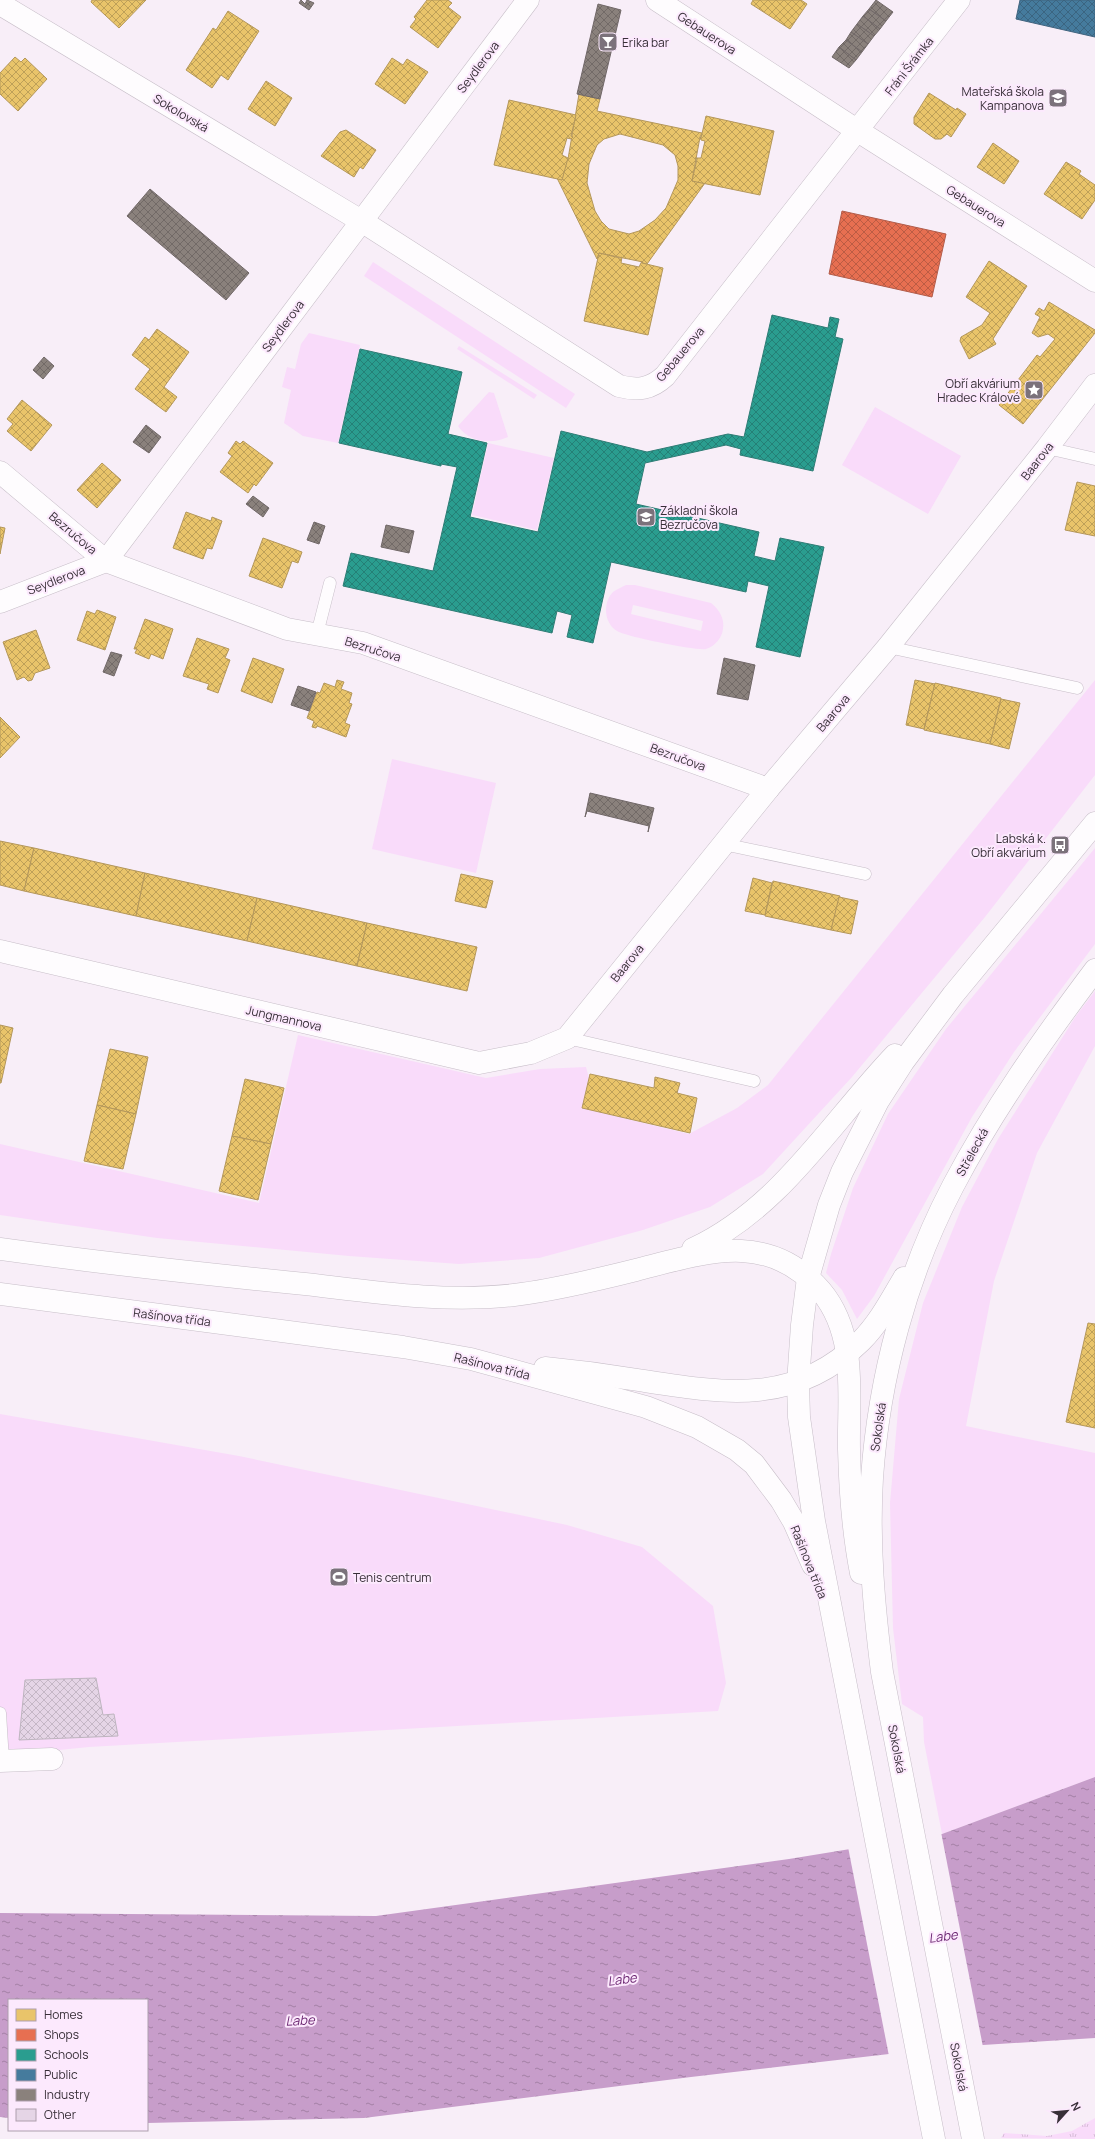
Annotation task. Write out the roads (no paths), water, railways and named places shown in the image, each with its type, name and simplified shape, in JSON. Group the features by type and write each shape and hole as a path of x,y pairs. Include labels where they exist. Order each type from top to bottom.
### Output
{"main road":[{"name":"Seydlerova","path":"0,602 106,561 363,222 528,0"},
{"name":"Gebauerova","path":"658,0 858,131 1095,281"},
{"name":"Fráni Šrámka","path":"858,131 959,0"},
{"name":"Sokolovská","path":"0,4 363,222"},
{"name":"Gebauerova","path":"363,222 619,386 642,389 656,384 665,376 858,131"},
{"name":"Baarova","path":"566,1038 768,789 888,647 1047,448 1095,384"},
{"name":"Bezručova","path":"0,472 106,561 287,629 362,644 768,789"},
{"path":"934,2139 840,1658 803,1453 798,1383 802,1325 808,1278 829,1205 858,1138 878,1101 903,1062 953,995 1095,823"},
{"name":"Jungmannova","path":"0,951 479,1063 531,1053 566,1038"},
{"name":"Střelecká","path":"892,1355 904,1306 934,1227 952,1187 1019,1075 1095,970"},
{"path":"646,1267 708,1242 748,1215 784,1183 887,1063 953,995"},
{"path":"471,1359 725,1391 760,1390 798,1383 825,1369 848,1353 862,1340 884,1311 952,1187"},
{"path":"0,1249 103,1264 445,1299 514,1295 580,1283 694,1255 738,1250 760,1252 777,1258 792,1266 808,1278 830,1302 844,1336 848,1353 850,1456 854,1527 860,1570 882,1672"},
{"name":"Rašínova třída","path":"0,1294 403,1347 471,1359 646,1407 697,1427 737,1450 767,1480 794,1522 815,1571 840,1658"},
{"name":"Sokolská","path":"892,1355 883,1394 877,1434 871,1507 874,1599 882,1672 973,2139"},
{"path":"2,1761 52,1759"}],"lane":[{"path":"1047,448 1095,459"},
{"path":"316,634 330,583"},
{"path":"888,647 1077,688"},
{"path":"723,844 865,874"},
{"path":"566,1038 754,1081"},
{"path":"0,1713 2,1761"}],"water":[{"name":"Labe","path":"1095,1777 1095,2038 983,2045 889,2054 364,2118 148,2123 148,1999 8,1999 8,2118 0,2117 0,1913 376,1916 789,1859 942,1834"}],"place":[{"name":"Erika bar","path":"608,42"},
{"name":"Mateřská škola Kampanova","path":"1058,98"},
{"name":"Obří akvárium Hradec Králové","path":"1034,390"},
{"name":"Základní škola Bezručova","path":"646,517"},
{"name":"Labská k. Obří akvárium","path":"1060,845"},
{"name":"Tenis centrum","path":"339,1577"}]}
